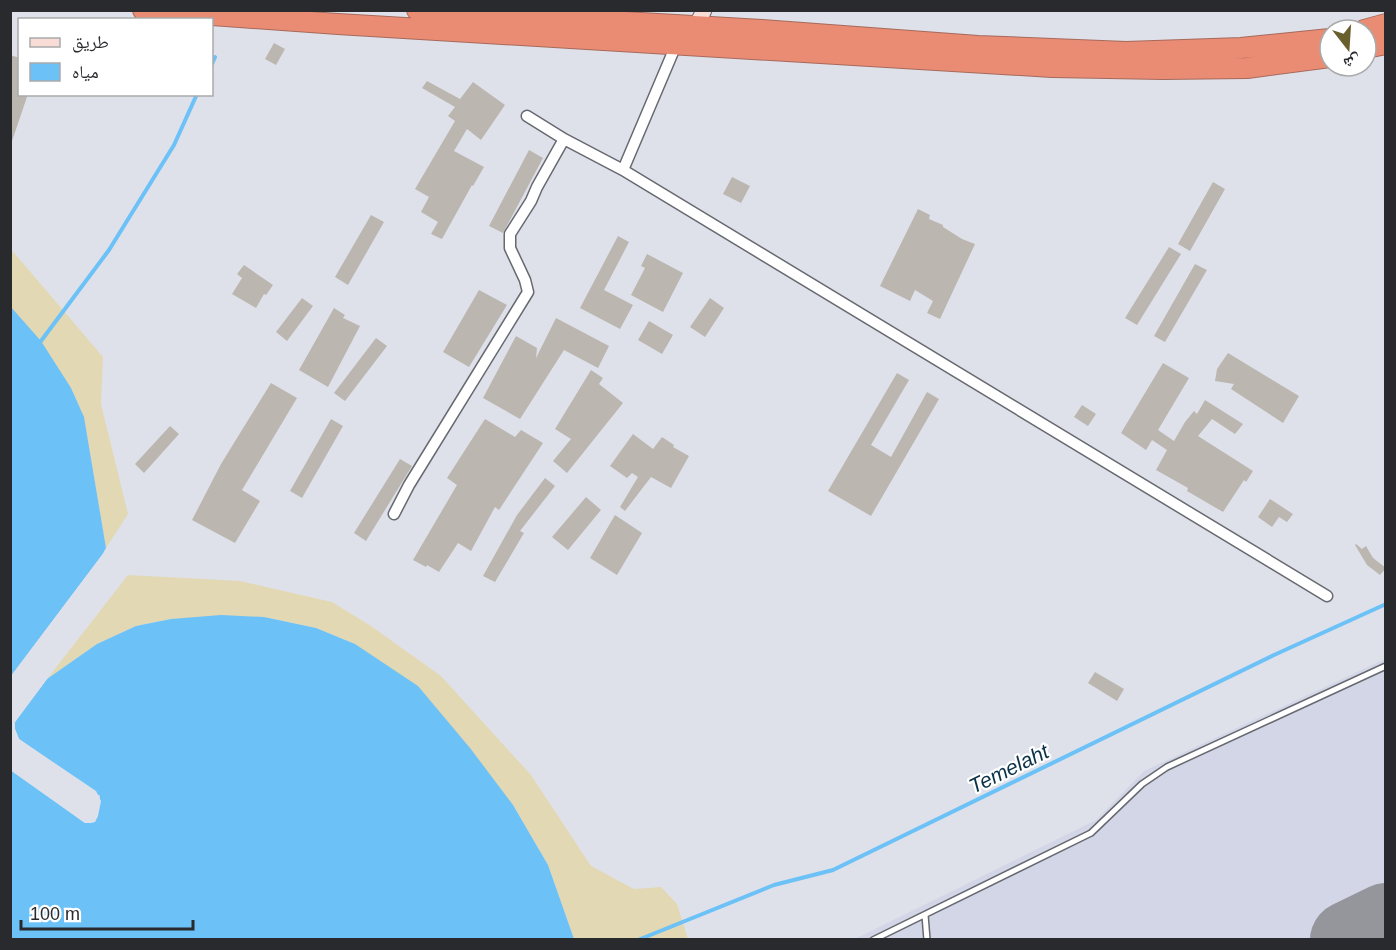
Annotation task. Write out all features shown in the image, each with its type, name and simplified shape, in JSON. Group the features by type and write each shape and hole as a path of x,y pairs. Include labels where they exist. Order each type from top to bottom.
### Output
{"highway":[{"path":"143,10 681,46 1052,67 1247,68 1318,59"},
{"path":"417,10 701,18 978,46 1126,52 1241,48 1318,40"}],"main road":[{"path":"681,46 701,18"}],"street":[{"path":"624,170 681,46"},
{"path":"527,116 564,139 624,170 1328,596"},
{"path":"394,514 409,485 528,292 510,248 510,234 531,201 564,139"}],"lane":[{"path":"873,939 1091,833 1150,778 1167,767 1386,666"},
{"path":"926,915 927,939"}],"shaded area":[{"path":"1385,659 1385,939 853,940 1096,820 1144,771"}],"sand":[{"path":"10,248 103,357 101,404 128,514 106,548 84,418 71,388 11,382"},
{"path":"128,575 240,581 332,602 371,626 441,676 531,775 591,866 634,889 661,887 677,904 688,939 574,939 548,865 513,805 355,644 316,628 264,617 171,619 136,626 97,644 47,679"}],"water":[{"path":"10,306 41,341 71,388 84,417 106,548 11,676"},
{"path":"221,615 264,617 316,628 355,644 418,686 470,748 513,805 548,865 574,939 11,939 10,770 85,823 95,822 100,796 19,739 15,722 47,679 97,644 136,626 171,619"}],"pier":[{"path":"102,555 105,557 33,654 10,679 11,676"},
{"path":"53,671 15,722 15,729 19,739 96,791 101,801 95,822 85,823 11,770 11,767 86,820 93,819 98,801 94,793 17,741 12,730 13,721 45,677"}],"building":[{"path":"274,43 285,49 276,65 265,59"},
{"path":"10,55 18,57 18,96 27,96 12,141 10,140"},
{"path":"427,81 460,99 473,82 505,105 481,140 467,129 454,151 484,167 442,239 431,234 438,222 421,212 429,197 415,189 455,121 448,116 455,107 422,88"},
{"path":"529,150 543,158 503,233 489,226"},
{"path":"732,177 750,186 741,203 723,194"},
{"path":"1213,182 1225,189 1190,251 1178,244"},
{"path":"918,209 930,215 929,219 943,225 962,239 975,244 940,319 927,313 933,301 915,290 910,301 880,286"},
{"path":"371,215 384,222 348,285 335,277"},
{"path":"618,236 629,242 604,290 633,305 620,329 580,308"},
{"path":"1169,247 1181,254 1137,325 1125,318"},
{"path":"647,254 683,273 663,312 631,295 645,268 641,266"},
{"path":"1195,264 1207,270 1165,342 1154,336"},
{"path":"244,265 273,285 266,295 264,294 256,308 232,294 242,278 237,274"},
{"path":"479,290 507,305 469,367 443,352"},
{"path":"302,298 313,306 287,341 276,332"},
{"path":"710,298 724,308 705,337 690,327"},
{"path":"334,308 345,315 343,318 360,326 328,387 299,370"},
{"path":"556,318 609,346 598,368 564,350 520,419 483,398 516,336 537,348 536,358"},
{"path":"649,321 673,335 662,354 638,340"},
{"path":"376,338 387,346 345,401 334,393"},
{"path":"1228,353 1299,396 1283,423 1231,389 1234,384 1215,381 1217,369"},
{"path":"1163,363 1189,378 1158,430 1174,441 1185,422 1194,411 1197,414 1205,400 1243,424 1235,434 1212,419 1198,436 1253,471 1246,482 1244,480 1223,512 1156,470 1167,450 1152,440 1146,450 1121,433"},
{"path":"591,370 603,378 599,384 623,403 567,473 553,461 571,439 555,429"},
{"path":"897,373 909,380 871,445 891,457 927,392 939,399 871,516 828,491"},
{"path":"271,383 297,398 242,490 260,501 235,543 192,520 221,464"},
{"path":"1082,405 1096,414 1088,426 1074,417"},
{"path":"331,419 343,426 302,498 290,491"},
{"path":"485,419 515,437 521,430 543,443 499,510 495,507 471,551 458,543 439,572 413,560 457,485 447,478"},
{"path":"170,426 179,434 144,473 135,464"},
{"path":"633,434 653,449 662,437 674,445 673,447 689,456 671,488 651,477 625,511 620,507 638,477 632,473 627,478 610,466"},
{"path":"400,459 412,466 366,541 354,533"},
{"path":"545,478 555,486 520,531 524,533 495,582 483,576 517,515"},
{"path":"586,497 601,510 568,550 552,537"},
{"path":"1270,499 1293,514 1287,522 1279,517 1272,527 1258,517"},
{"path":"615,515 642,533 617,575 590,558"},
{"path":"1356,544 1362,549 1366,546 1373,558 1386,568 1380,575 1367,565"},
{"path":"1095,672 1124,689 1117,701 1088,683"}],"waterway":[{"path":"213,62 215,57"},
{"path":"41,341 109,250 174,145 196,96"},
{"name":"Temelaht","path":"638,940 774,885 833,870 1274,655 1386,604"}],"runway":[{"path":"1349,940 1386,922"}]}
